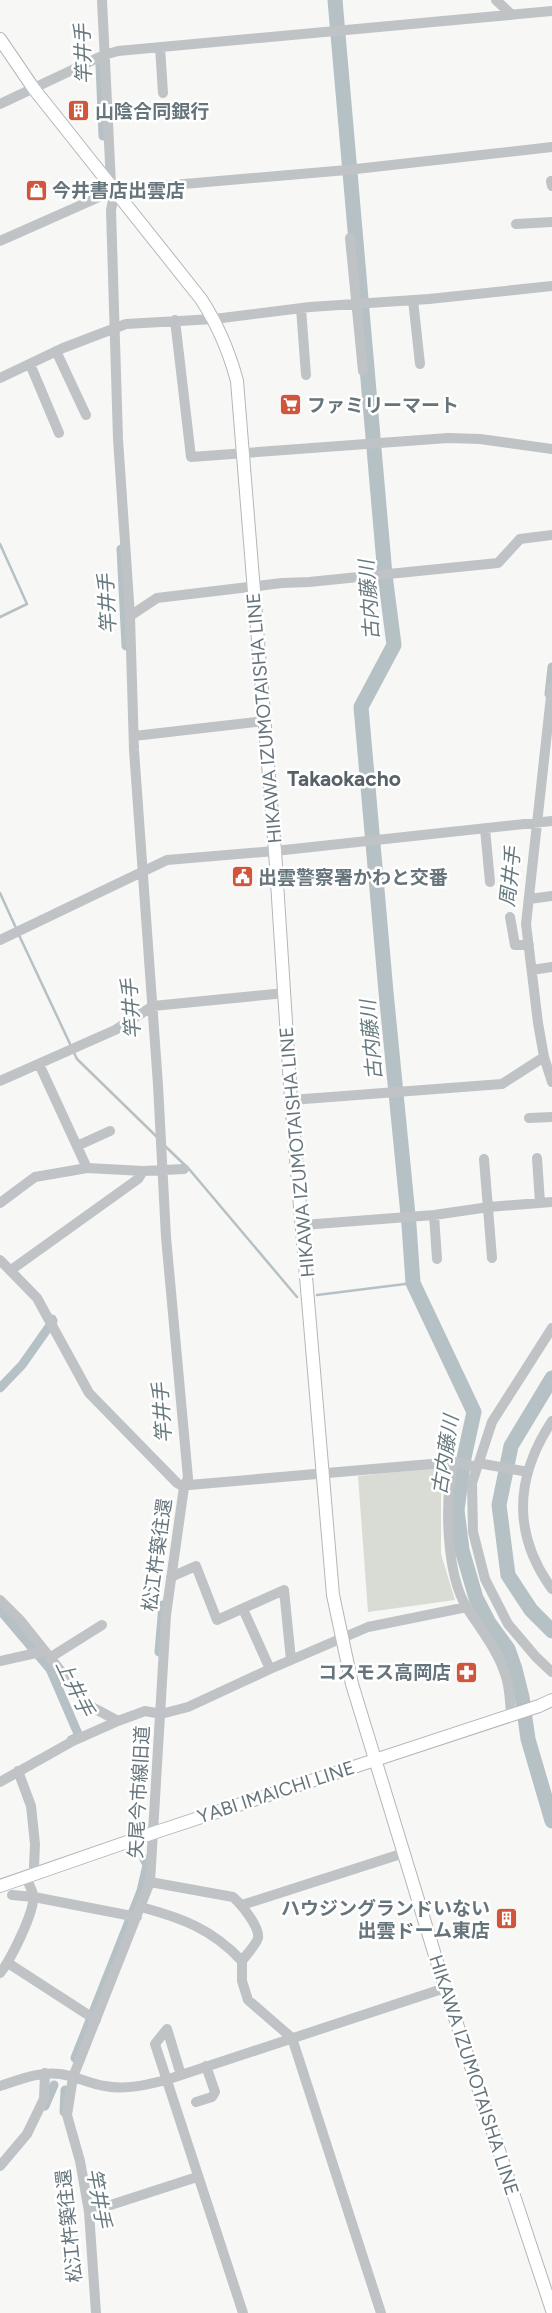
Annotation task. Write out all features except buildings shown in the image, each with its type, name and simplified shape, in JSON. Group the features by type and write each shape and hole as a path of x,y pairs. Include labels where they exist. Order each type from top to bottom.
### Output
{"main road":[{"name":"HIKAWA IZUMOTAISHA LINE","path":"0,39 34,89 201,299 214,319 228,350 237,381 245,453 275,851 291,1100 333,1594 352,1684 375,1760 445,1988 552,2310"},
{"name":"YABI IMAICHI LINE","path":"0,1886 153,1833 539,1706 552,1700"}],"street":[{"path":"102,0 113,187 111,210 118,438 130,616 134,736 142,873 153,1006 166,1237 188,1478 185,1485 454,1462 528,1472"},
{"path":"496,0 497,3 512,15"},
{"path":"0,104 104,55 118,51 552,11"},
{"path":"160,47 163,93"},
{"path":"0,241 113,187 347,170 552,147"},
{"path":"516,224 552,222"},
{"path":"350,238 363,371"},
{"path":"0,378 56,351 115,327 175,320 214,319 301,308 358,305 552,286"},
{"path":"413,300 420,364"},
{"path":"301,308 306,375"},
{"path":"175,320 191,457 448,438 480,439 552,449"},
{"path":"56,351 86,415"},
{"path":"30,364 59,434"},
{"path":"130,616 157,598 498,563 520,538 552,535"},
{"path":"552,686 526,924 544,1057 552,1080"},
{"path":"134,736 265,722"},
{"path":"0,940 168,860 275,851 552,821"},
{"path":"484,828 490,882"},
{"path":"529,899 552,896"},
{"path":"510,917 515,945 528,945"},
{"path":"532,970 552,967"},
{"path":"0,1081 115,1030 153,1006 284,993"},
{"path":"291,1100 502,1084 544,1057"},
{"path":"39,1064 87,1168"},
{"path":"529,1118 552,1117"},
{"path":"77,1146 110,1131"},
{"path":"537,1158 540,1203"},
{"path":"484,1159 492,1258"},
{"path":"0,1203 35,1177 87,1168 143,1171 184,1169"},
{"path":"11,1270 138,1179 143,1171"},
{"path":"303,1225 552,1202"},
{"path":"434,1214 437,1259"},
{"name":"松江杵築往還","path":"0,1260 37,1298 88,1393 177,1482 185,1485 166,1615 161,1714"},
{"path":"552,1328 492,1422 472,1483 473,1532 485,1579 508,1624 536,1657 552,1672"},
{"path":"552,1421 537,1443 528,1472 521,1509 529,1547 552,1589"},
{"path":"454,1462 449,1480 447,1520 451,1558 466,1607 497,1655 506,1678 511,1715"},
{"path":"171,1577 196,1566 217,1620 284,1590 290,1660"},
{"path":"0,1600 21,1621 88,1705 118,1721"},
{"name":"矢尾今市線旧道","path":"74,2077 150,1882 161,1714 209,1699 270,1669 368,1627 466,1607"},
{"path":"243,1609 270,1669"},
{"path":"0,1661 48,1654 102,1625"},
{"path":"0,1782 73,1741 118,1721 145,1711 161,1714"},
{"path":"0,1973 8,1963 27,1922 34,1897 31,1875 34,1868 35,1844 32,1806 18,1771"},
{"path":"242,1905 404,1854"},
{"path":"150,1882 233,1897 242,1905 258,1931 258,1939 242,1962 242,1981 248,2000 292,2038 382,2313"},
{"path":"12,1895 181,1917 230,1948 242,1962"},
{"path":"8,1963 96,2020"},
{"path":"0,2086 45,2073 60,2074 104,2086 122,2088 166,2080 445,1988"},
{"path":"181,2074 167,2029 155,2044 243,2313"},
{"path":"196,2102 212,2097 215,2092 206,2066"},
{"path":"0,2166 27,2134 44,2099 45,2073"},
{"name":"松江杵築往還","path":"74,2077 67,2114 80,2161 89,2212 96,2313"},
{"path":"89,2212 197,2177"}],"shaded area":[{"path":"441,1467 441,1554 455,1600 368,1612 358,1476"}],"waterway":[{"name":"古内藤川","path":"335,0 385,575 394,645 361,707 413,1283 474,1412 464,1458 457,1510 462,1550 476,1598 489,1623 508,1649 515,1669 522,1697 528,1739 552,1821"},
{"name":"竿井手","path":"100,65 103,136"},
{"path":"0,544 27,604 0,617"},
{"name":"竿井手","path":"121,549 126,646"},
{"name":"周井手","path":"549,694 552,667"},
{"path":"0,893 16,928"},
{"path":"18,933 71,1046"},
{"path":"73,1051 77,1059 158,1138"},
{"path":"165,1146 189,1169 297,1297"},
{"path":"317,1295 413,1283"},
{"name":"上井手","path":"0,1388 22,1365 53,1321 52,1319"},
{"path":"552,1378 511,1446 499,1505 508,1575 531,1610 552,1631"},
{"name":"竿井手","path":"159,1652 163,1605"},
{"name":"上井手","path":"0,1610 50,1669 79,1736 71,1740"},
{"name":"竿井手","path":"75,2058 141,1891 147,1865 144,1859"},
{"path":"45,2106 54,2085"},
{"name":"竿井手","path":"64,2112 65,2090"}],"place":[{"name":"山陰合同銀行","path":"79,111"},
{"name":"今井書店出雲店","path":"36,190"},
{"name":"ファミリーマート","path":"291,405"},
{"name":"出雲警察署かわと交番","path":"242,877"},
{"name":"コスモス高岡店","path":"467,1672"},
{"name":"ハウジングランドいない 出雲ドーム東店","path":"506,1919"}],"district":[{"name":"Takaokacho","path":"344,778"}]}
